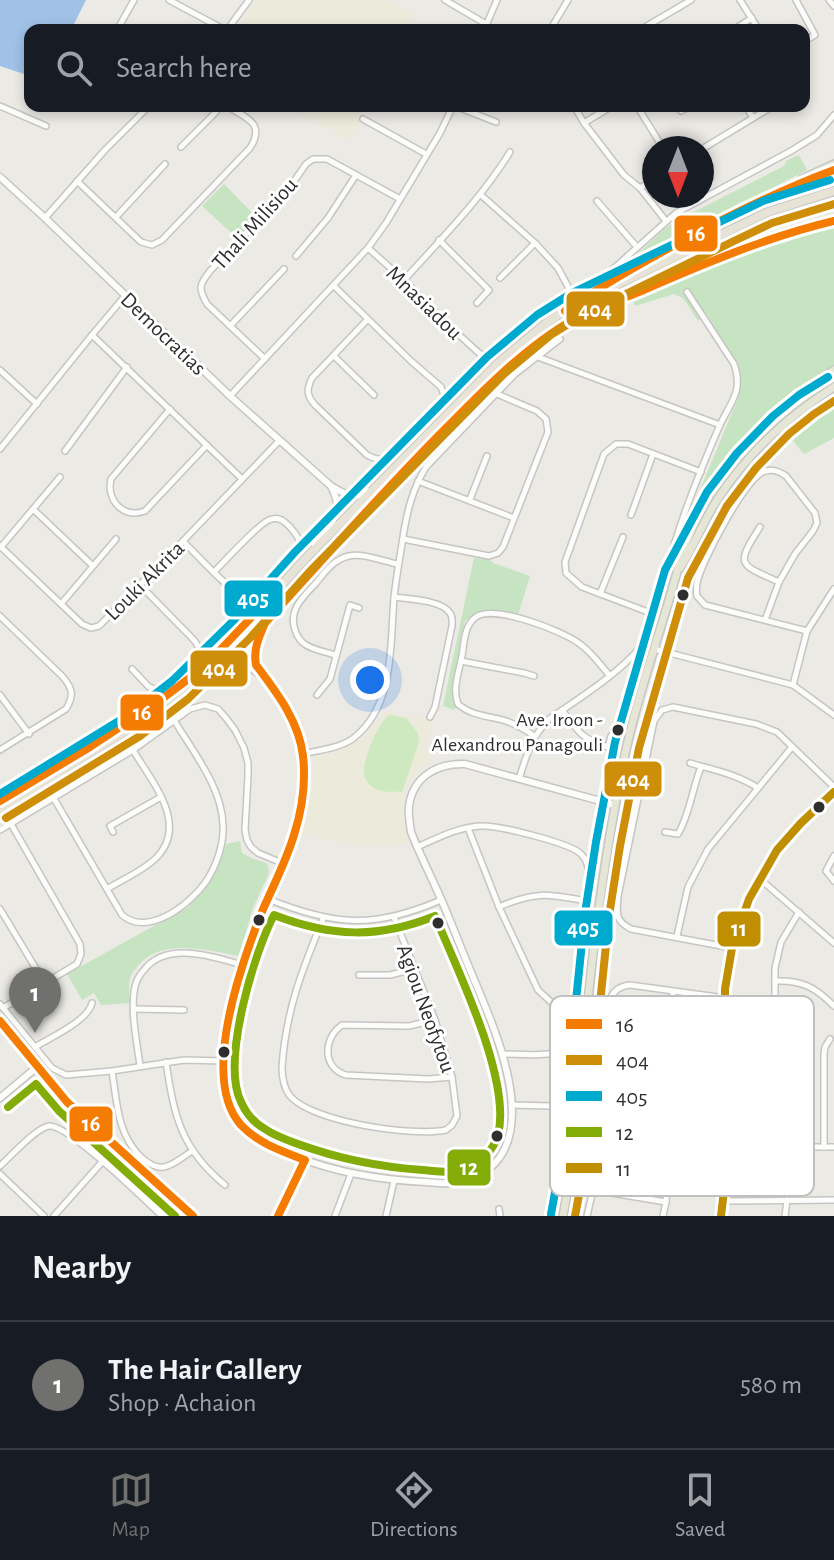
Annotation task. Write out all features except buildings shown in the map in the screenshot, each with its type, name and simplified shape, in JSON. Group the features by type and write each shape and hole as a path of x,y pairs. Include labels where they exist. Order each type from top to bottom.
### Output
{"highway":[{"path":"0,816 122,744 223,665 265,623 390,471 409,458 496,365 575,300 726,217 834,167"},
{"path":"0,808 134,726 180,690 383,482 502,372 550,334 680,258 768,212 834,191"},
{"path":"575,300 758,228 834,202"},
{"path":"580,315 750,245 834,221"},
{"path":"0,801 155,704 203,668"},
{"path":"0,823 142,737 193,696 201,684"}],"main road":[{"path":"589,996 597,914 627,745 691,530 709,492 738,451 772,416 834,370"},
{"path":"677,573 717,499 747,460 781,425 834,387"},
{"path":"0,1021 37,1067"},
{"path":"563,1216 567,1196"}],"street":[{"path":"120,24 134,0"},
{"path":"169,0 215,24"},
{"path":"231,24 249,0"},
{"path":"445,0 481,24"},
{"path":"486,24 497,0"},
{"path":"554,24 568,0"},
{"path":"650,24 691,0"},
{"path":"740,0 756,24"},
{"path":"796,0 809,24"},
{"path":"829,0 834,6"},
{"path":"742,24 752,18"},
{"path":"0,106 46,126"},
{"path":"45,218 143,112"},
{"path":"181,147 216,112"},
{"path":"77,181 141,242 152,245 162,240 254,142 256,127 237,112"},
{"path":"230,396 368,248 451,112"},
{"path":"470,112 496,122"},
{"path":"578,112 624,175 640,188 666,221"},
{"path":"584,123 602,112"},
{"path":"641,112 656,136"},
{"path":"750,112 753,118"},
{"path":"714,142 763,112"},
{"name":"Mnasiadou","path":"368,248 480,354 487,355 497,352 532,322 575,300 666,221 817,135 834,115"},
{"path":"363,119 426,154"},
{"path":"404,280 481,195 510,152"},
{"name":"Thali Milisiou","path":"265,359 207,304 201,294 201,283 210,271 313,159 327,159 400,199"},
{"path":"116,217 165,164"},
{"path":"296,256 328,218 356,175"},
{"name":"Democratias","path":"0,177 230,396 331,486"},
{"path":"481,195 558,268 575,300"},
{"path":"597,201 637,247"},
{"path":"439,240 489,290 477,303"},
{"path":"500,278 535,243"},
{"path":"230,326 284,269"},
{"path":"334,286 441,387 445,398 441,410 385,459 373,459 367,455 308,398 307,387 312,378 367,320"},
{"path":"519,779 534,736 549,719 622,666 651,632 675,542 720,425 738,388 734,364 687,292"},
{"path":"0,449 125,296"},
{"path":"92,335 242,479"},
{"path":"303,754 353,739 376,711 388,670 397,564 405,517 426,467 515,374 560,339"},
{"path":"334,356 374,395"},
{"path":"537,357 720,425"},
{"path":"65,451 127,367"},
{"path":"0,370 37,404"},
{"path":"403,539 489,556 503,547 548,432 546,419 537,411 497,394"},
{"path":"170,409 111,479 110,492 118,505 128,513 145,511 207,445"},
{"name":"Louki Akrita","path":"0,546 82,624 91,628 99,626 280,440"},
{"path":"656,615 582,587 566,573 565,562 604,454 616,444 628,444 701,472"},
{"path":"631,515 653,454"},
{"path":"470,499 487,456"},
{"path":"765,620 779,582 813,531 817,519 786,476 770,470 753,479 718,534 706,559 696,589 697,596 705,605 807,631"},
{"path":"0,546 60,477"},
{"path":"418,481 514,518"},
{"path":"331,486 347,495 359,496 383,482"},
{"path":"304,560 336,517 337,498 331,486"},
{"path":"33,509 93,566"},
{"path":"183,541 214,572 237,593 258,597 298,552 300,543 296,533 278,518 265,521 214,572"},
{"path":"760,527 743,558 750,568 779,582"},
{"path":"600,594 623,537"},
{"path":"61,604 116,539"},
{"path":"335,655 308,647 297,636 293,614 298,603 328,569 346,556 397,564"},
{"path":"132,669 143,684 161,689 193,665 199,651 190,636 140,585"},
{"path":"793,685 807,631 834,589"},
{"path":"394,597 444,606 451,614 452,626 435,707 430,717"},
{"path":"317,695 330,679 350,605 359,608"},
{"path":"534,736 506,721 467,711 458,704 455,689 467,627 474,618 497,614 552,628 587,649 609,675"},
{"path":"0,616 63,677 73,694 66,709 0,750"},
{"path":"265,623 254,649 254,658 290,714 303,754 304,772 302,803 294,837 242,965 231,1004 223,1061 225,1096 237,1120 259,1140 305,1160 351,1174 394,1181 455,1183 466,1181 493,1166 506,1148 511,1124 503,1054 411,832 409,807 426,775 445,765 465,764 615,805"},
{"path":"654,649 793,685 834,715"},
{"path":"461,661 534,676"},
{"path":"223,665 247,665 267,679"},
{"path":"0,695 29,734"},
{"path":"0,830 133,750 190,709 205,705 218,709 235,730 248,763 247,840 258,853 282,863"},
{"path":"725,996 732,948 749,899 777,850 834,789 777,732 756,724 673,707 662,710 654,721 618,896 617,915 621,924 631,929 732,948"},
{"path":"562,710 589,741 608,747 611,736"},
{"path":"53,797 122,915 141,924 167,915 189,900 204,884 216,861 223,825 217,795 174,720"},
{"path":"677,936 688,887 708,849 792,747"},
{"path":"107,889 148,864 170,834 170,818 161,797 133,750"},
{"path":"690,763 724,771 758,788"},
{"path":"665,832 678,834 701,767"},
{"path":"113,832 110,826 161,797"},
{"path":"11,824 80,944 81,954 77,964 1,1006 52,1068 66,1075 184,1060 223,1061"},
{"path":"417,847 450,832 480,826 498,827 570,847 582,855 587,863 590,881 578,996"},
{"path":"468,828 499,907 538,990 550,1001"},
{"path":"834,856 826,871 834,881"},
{"path":"760,879 834,943"},
{"path":"499,907 536,894 586,901"},
{"path":"267,899 323,919 355,921 407,914 441,900"},
{"path":"0,909 44,982"},
{"path":"775,996 775,968 781,942 799,912"},
{"name":"Agiou Neofytou","path":"323,919 291,1007 282,1067 284,1086 290,1096 304,1107 347,1122 384,1128 440,1131 450,1128 457,1116 452,1077 435,1020 394,917"},
{"path":"140,1066 133,996 138,978 150,962 162,955 179,953 214,957 242,965"},
{"path":"359,975 390,975 414,969"},
{"path":"775,981 789,980 809,985 834,1006"},
{"path":"612,996 619,988 630,985 708,996"},
{"path":"673,992 673,996"},
{"path":"35,1047 84,1017 92,1003"},
{"path":"134,1009 184,1010"},
{"path":"435,1020 409,1026 342,1025 329,1040 329,1061 336,1071 346,1075 428,1079 452,1077"},
{"path":"824,1147 824,1053 830,1039"},
{"path":"503,1054 550,1053"},
{"path":"166,1062 173,1105 192,1151 225,1185"},
{"path":"0,1098 37,1067 76,1111 193,1216"},
{"path":"112,1071 122,1128 140,1156 161,1168 192,1151"},
{"path":"511,1105 550,1106"},
{"path":"0,1166 39,1131 54,1126 70,1135 162,1216"},
{"path":"814,1147 834,1147"},
{"path":"278,1216 305,1160"},
{"path":"54,1216 102,1162"},
{"path":"0,1174 44,1216"},
{"path":"335,1216 351,1174"},
{"path":"386,1216 394,1181"},
{"path":"549,1216 558,1196"},
{"path":"587,1216 592,1196"},
{"path":"630,1196 666,1202"},
{"path":"663,1216 666,1196"},
{"path":"721,1216 724,1196"},
{"path":"785,1216 787,1200"},
{"path":"724,1201 834,1200"}],"shaded area":[{"path":"257,0 387,0 415,14 410,24 241,24"},
{"path":"296,112 365,112 350,140"},
{"path":"383,711 433,720 427,747 431,761 421,767 407,789 401,806 412,843 369,847 302,834 315,755 344,748 365,737 377,720 381,720"}],"green space":[{"path":"799,155 807,170 702,224 644,259 638,254 686,213 714,208 714,202 784,166 786,161"},
{"path":"224,184 257,218 237,238 202,206"},
{"path":"834,228 834,366 802,387 750,431 704,497 697,497 739,396 739,369 707,314 698,321 683,298 674,294 635,306 633,301 757,251"},
{"path":"834,395 834,438 804,454 789,436 755,472 749,469 789,426"},
{"path":"474,558 489,559 530,576 518,615 484,611 465,621 452,689 454,710 443,706"},
{"path":"389,715 406,718 418,733 419,742 402,792 379,790 370,785 364,775 372,743"},
{"path":"240,841 242,853 268,864 269,873 253,908 239,956 184,948 158,952 137,967 130,978 130,1003 101,1005 94,993 82,1000 67,974 188,907 207,886 226,844"}],"water":[{"path":"0,0 86,0 74,24 24,24 24,74 0,66"}],"transit line":[{"name":"16","path":"565,311 711,226 771,196 834,170"},
{"name":"405","path":"0,794 127,716 172,681 487,357 537,315 572,293 763,201 830,180"},
{"name":"404","path":"6,818 140,736 188,699 504,374 552,334 583,315 772,223 834,204"},
{"name":"16","path":"278,1216 305,1160 279,1150 248,1132 229,1105 224,1080 224,1051 235,991 261,914 291,845 304,786 303,756 297,731 286,708 256,665 256,648 265,623 447,427 485,389 552,333 594,310 711,261 834,221"},
{"name":"405","path":"576,996 585,913 615,742 665,570 707,492 737,453 773,416 828,377"},
{"name":"404","path":"601,996 609,916 639,748 688,578 727,506 756,468 789,434 834,401"},
{"name":"16","path":"0,801 155,704 203,668 267,601"},
{"name":"11","path":"725,996 732,948 749,899 777,850 834,792"},
{"name":"12","path":"274,915 315,928 354,932 394,929 435,916 480,1025 497,1085 500,1112 498,1135 481,1160 471,1167 449,1172 375,1164 290,1141 257,1124 245,1110 236,1084 237,1035 249,980 274,915"},
{"name":"16","path":"0,1021 67,1102 193,1216"},
{"name":"12","path":"8,1107 36,1084 59,1111 175,1216"},
{"name":"405","path":"551,1214 554,1196"},
{"name":"404","path":"575,1216 579,1196"},
{"name":"11","path":"721,1216 723,1196"}],"place":[{"name":"Ave. Iroon - Alexandrou Panagouli","path":"618,730"},
{"name":"The Hair Gallery","path":"35,1033"}]}
